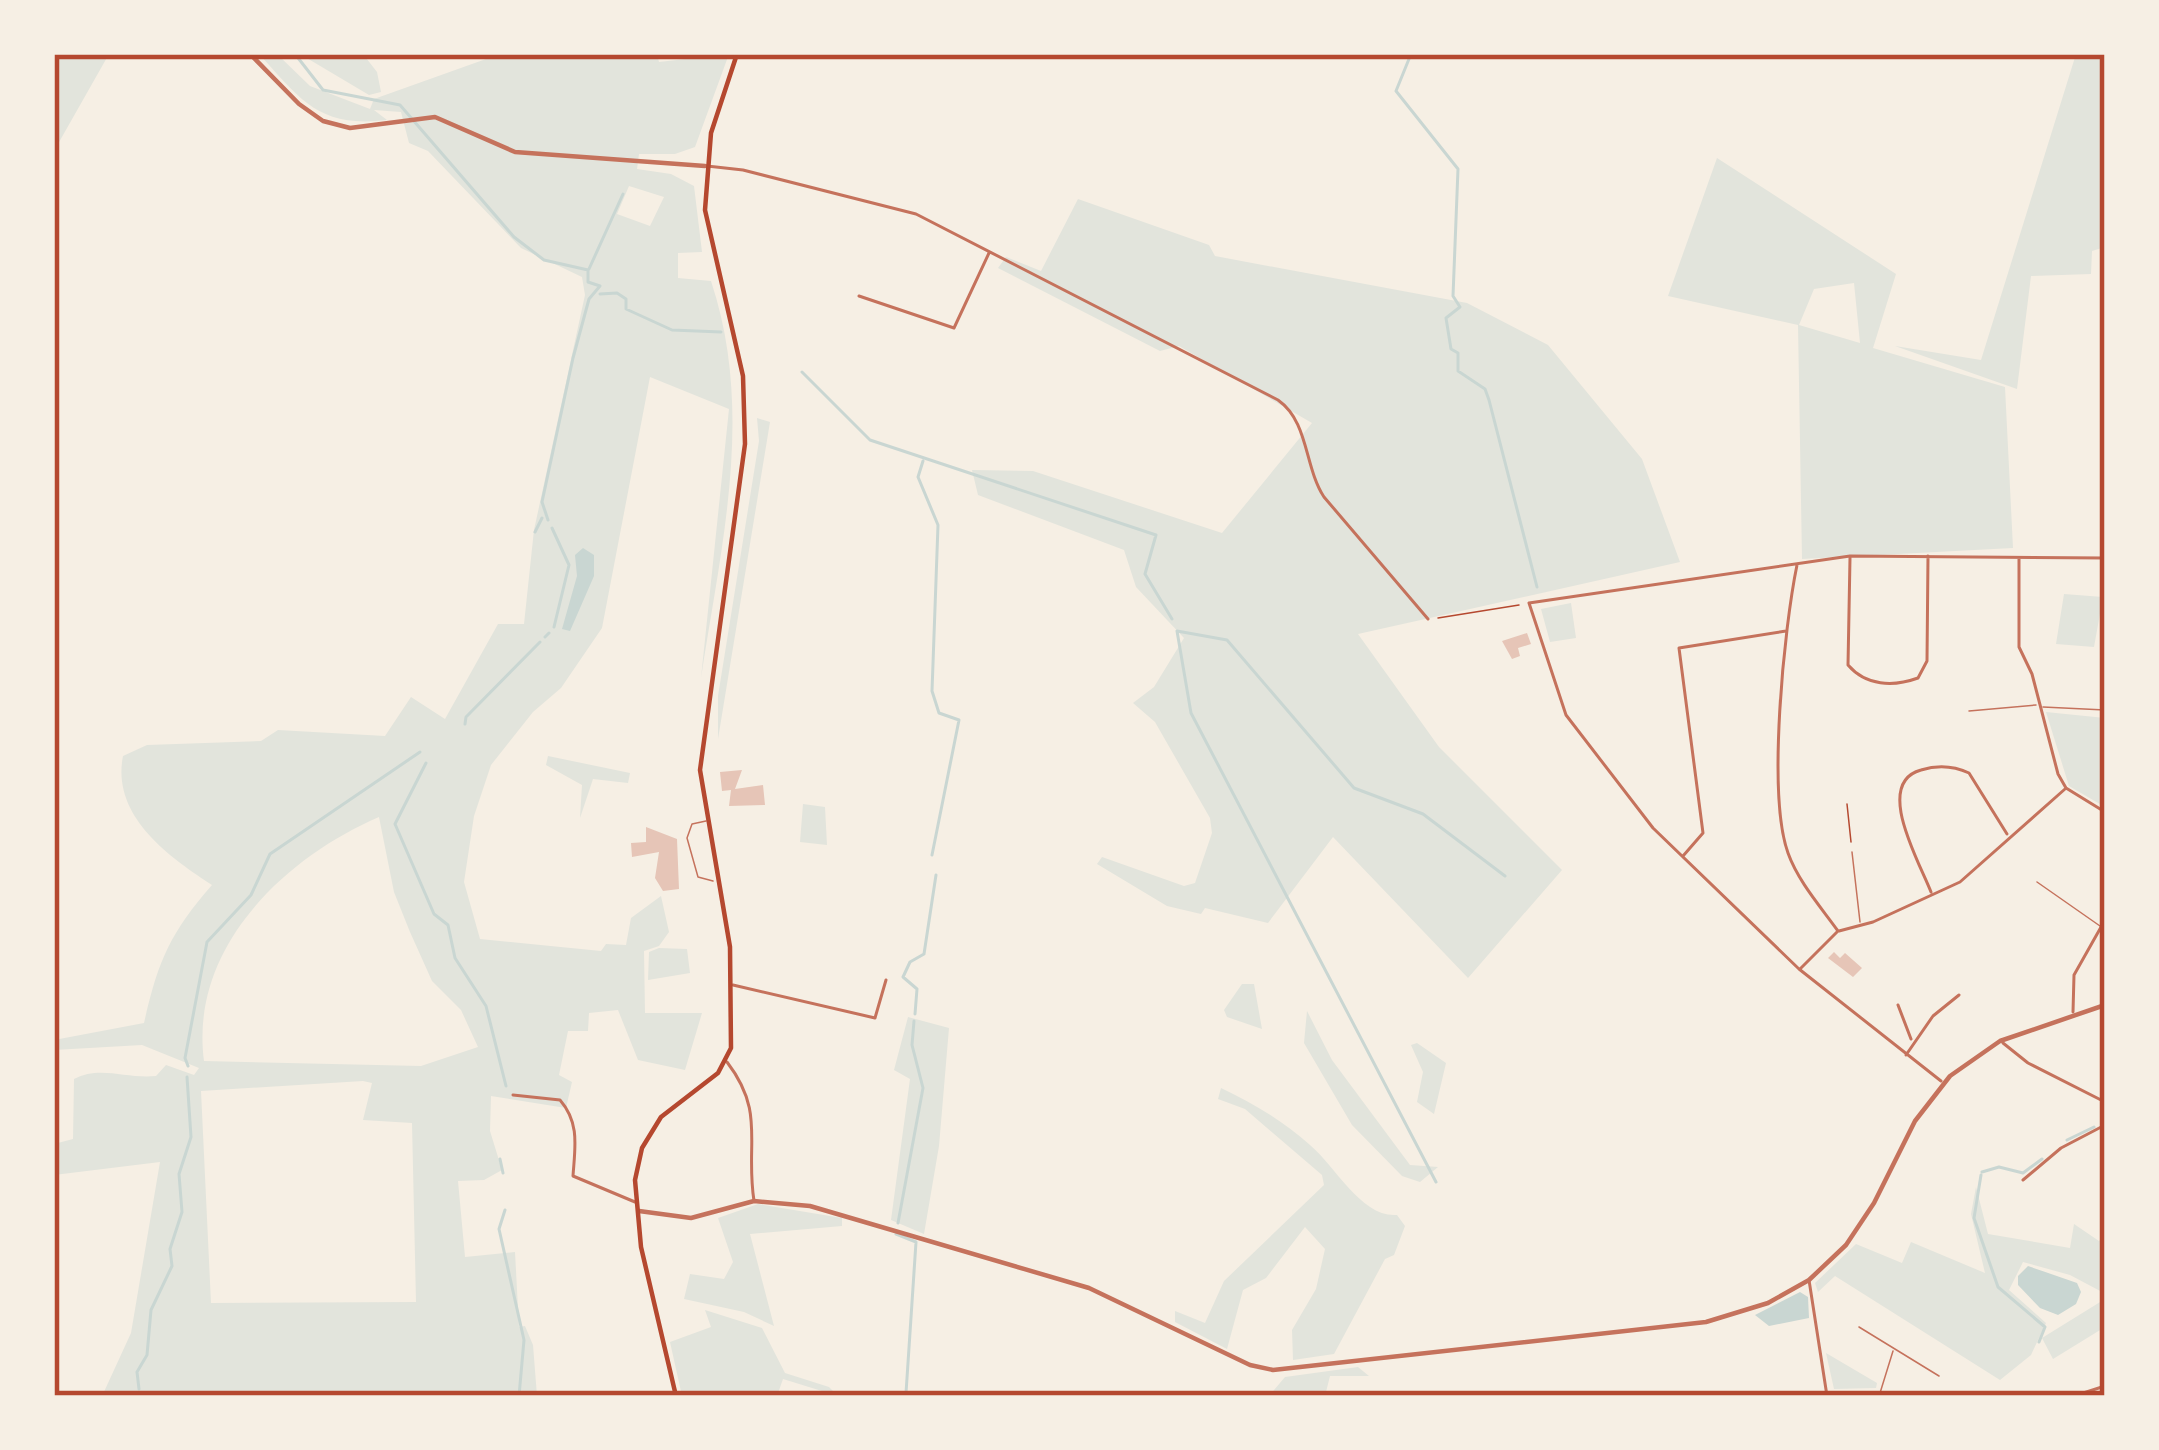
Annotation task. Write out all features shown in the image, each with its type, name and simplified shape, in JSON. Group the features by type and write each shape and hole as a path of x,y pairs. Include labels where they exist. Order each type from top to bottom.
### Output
{"main road":[{"path":"676,1396 635,1202 639,1157 652,1129 669,1108 727,1062 731,986 706,821 702,736 742,480 746,413 737,350 710,238 705,166 721,95 737,54"}],"street":[{"path":"250,54 322,121 350,128 414,119 449,121 495,148 515,152 760,174 916,214 1291,410 1313,481 1428,620"},
{"path":"859,296 955,328 989,252"},
{"path":"1850,556 1848,664 1865,680 1898,684 1918,679 1927,662 1928,555"},
{"path":"1943,1082 1905,1057 1799,969 1653,829 1566,715 1529,603 1850,556 2105,558"},
{"path":"2019,557 2018,647 2066,788 2105,812"},
{"path":"1798,563 1786,632 1785,843 1798,874 1838,931"},
{"path":"1682,858 1703,833 1679,648 1786,632"},
{"path":"1931,892 1898,804 1900,786 1912,772 1934,767 1969,773 2008,835"},
{"path":"1799,969 1838,931 1860,926 1983,867 2008,835 2066,788"},
{"path":"2073,1014 2074,975 2105,920"},
{"path":"731,986 875,1018 886,980"},
{"path":"1905,1057 1912,1040 1959,994"},
{"path":"1898,1005 1912,1040"},
{"path":"636,1211 703,1218 754,1202 821,1209 1089,1288 1250,1365 1273,1370 1706,1322 1768,1303 1809,1280 1857,1230 1915,1121 1943,1082 2000,1041 2105,1005"},
{"path":"2000,1041 2027,1063 2105,1102"},
{"path":"727,1062 752,1102 749,1161 754,1202"},
{"path":"513,1095 560,1100 572,1113 576,1130 573,1176 635,1202"},
{"path":"2023,1180 2061,1148 2105,1125"},
{"path":"1809,1280 1827,1396 1892,1396"},
{"path":"2074,1396 2105,1386"}],"lane":[{"path":"1969,711 2105,710"},
{"path":"706,821 692,824 687,838 698,877 718,881"},
{"path":"1852,852 1860,926"},
{"path":"2037,882 2100,926"},
{"path":"1859,1327 1939,1376"},
{"path":"1880,1393 1894,1351"}],"path":[{"path":"1428,620 1529,603"},
{"path":"1846,803 1852,852"}],"shaded area":[{"path":"54,54 109,54 54,151"},
{"path":"259,54 277,54 310,86 370,109 374,99 500,54 657,54 659,62 729,54 695,147 675,154 639,154 637,169 671,174 694,186 702,252 678,253 678,278 711,281 731,380 725,529 701,678 729,409 650,377 602,628 561,688 533,712 491,765 474,816 464,882 480,939 601,951 606,944 626,945 631,918 661,896 669,932 659,946 644,951 645,1013 702,1013 685,1070 638,1060 618,1010 589,1013 588,1031 568,1031 559,1075 572,1082 566,1108 491,1096 490,1131 502,1170 484,1180 458,1181 465,1257 515,1252 519,1327 525,1326 533,1345 537,1396 65,1396 103,1394 131,1333 160,1162 54,1175 54,1144 73,1139 74,1079 94,1073 156,1076 166,1065 194,1075 199,1068 142,1045 54,1050 54,1040 144,1023 168,949 212,885 162,848 135,816 122,778 123,756 147,745 261,741 278,730 385,736 411,697 445,719 498,624 524,624 534,530 585,295 582,277 521,248 428,151 409,143 401,112 374,110 387,120 364,121 328,115 300,98","holes":["629,186 664,197 650,226 617,214","379,817 394,892 410,932 432,981 461,1010 478,1047 421,1066 204,1061 203,1020 212,981 228,945 278,882 344,835","372,1083 363,1120 412,1123 416,1302 211,1303 201,1091"]},
{"path":"300,54 363,54 377,72 381,92 369,95"},
{"path":"2076,54 2105,54 2105,247 2092,251 2091,274 2031,276 2017,389 1895,346 1981,360"},
{"path":"1717,158 1896,274 1873,348 2005,387 2013,548 1802,559 1798,325 1668,296","holes":["1854,283 1860,343 1799,325 1814,289"]},
{"path":"1078,199 1209,245 1215,256 1467,303 1548,345 1642,459 1680,562 1358,634 1439,747 1562,870 1468,978 1333,837 1268,923 1205,908 1201,914 1167,906 1097,864 1102,857 1184,886 1195,883 1212,833 1210,818 1155,722 1133,703 1154,687 1184,638 1136,587 1124,550 978,495 972,470 1033,471 1222,533 1312,423 1179,346 1160,351 998,268 1006,257 1041,271"},
{"path":"757,418 770,422 718,739 718,696 759,441"},
{"path":"583,548 594,555 594,576 570,631 562,629 577,576 575,555"},
{"path":"2064,594 2103,597 2094,647 2056,644"},
{"path":"1571,603 1576,638 1550,642 1541,609"},
{"path":"2046,712 2105,718 2105,807 2069,786"},
{"path":"548,756 630,773 628,783 593,779 580,818 582,785 546,765"},
{"path":"803,804 825,807 827,845 800,842"},
{"path":"687,949 690,973 648,980 649,952"},
{"path":"1242,984 1254,984 1262,1029 1227,1017 1224,1010"},
{"path":"1307,1011 1332,1060 1410,1165 1438,1167 1420,1182 1402,1176 1352,1125 1304,1043"},
{"path":"908,1017 949,1028 939,1146 924,1234 891,1220 910,1079 894,1070"},
{"path":"1417,1043 1446,1063 1434,1114 1417,1102 1423,1072 1411,1045"},
{"path":"1221,1088 1289,1128 1361,1200 1384,1214 1397,1215 1405,1226 1394,1255 1385,1259 1334,1354 1293,1360 1292,1330 1316,1289 1325,1249 1305,1227 1266,1278 1243,1290 1227,1349 1175,1322 1175,1311 1205,1323 1224,1281 1324,1185 1322,1175 1245,1109 1218,1099"},
{"path":"1976,1187 1988,1234 2070,1248 2074,1224 2099,1241 2105,1235 2104,1293 2070,1275 2023,1262 2009,1290 2046,1323 2031,1355 2000,1380 1835,1276 1818,1292 1815,1283 1856,1244 1902,1263 1911,1242 1985,1273 1971,1214"},
{"path":"758,1204 842,1218 842,1226 750,1234 774,1326 744,1312 684,1299 690,1274 724,1279 733,1262 718,1218"},
{"path":"2028,1266 2077,1283 2081,1292 2076,1304 2058,1315 2040,1308 2018,1285 2018,1276"},
{"path":"1800,1292 1808,1297 1809,1318 1769,1326 1755,1315"},
{"path":"2105,1299 2105,1327 2053,1359 2042,1338"},
{"path":"705,1310 762,1328 785,1373 829,1387 838,1396 783,1379 777,1396 682,1396 670,1342 711,1327"},
{"path":"1826,1353 1877,1383 1876,1388 1834,1389"},
{"path":"1358,1367 1369,1376 1330,1376 1325,1396 1269,1396 1285,1377"}],"building":[{"path":"1527,633 1531,644 1518,648 1520,656 1512,659 1502,641"},
{"path":"742,770 735,789 763,785 765,805 729,806 731,790 722,791 720,772"},
{"path":"646,827 677,839 679,889 663,891 655,878 659,852 632,857 631,843 646,842"},
{"path":"1834,952 1840,958 1845,953 1862,968 1853,977 1828,958"}],"waterway":[{"path":"295,54 323,90 400,105 514,237 544,260 588,270 588,282 600,286 589,299 573,358 542,502 548,520"},
{"path":"1411,54 1396,91 1458,169 1453,296 1460,307 1446,318 1451,349 1458,353 1458,371 1485,389 1489,400 1537,587"},
{"path":"589,269 623,194"},
{"path":"600,294 617,293 626,299 626,309 672,330 721,332"},
{"path":"802,372 870,440 1156,535 1145,574 1172,619"},
{"path":"923,461 918,477 938,525 932,691 939,713 959,720 932,855"},
{"path":"535,532 542,518"},
{"path":"552,528 569,565 554,627"},
{"path":"1436,1182 1191,713 1177,631 1227,640 1354,788 1423,814 1505,876"},
{"path":"545,637 549,633"},
{"path":"465,724 466,717 540,642"},
{"path":"188,1066 185,1058 207,942 251,895 270,854 420,752"},
{"path":"426,763 395,824 434,914 448,925 455,958 486,1006 506,1086"},
{"path":"915,1014 917,989 903,977 910,962 924,954 936,875"},
{"path":"898,1223 923,1088 912,1045 914,1021"},
{"path":"139,1389 137,1372 147,1355 151,1310 172,1266 170,1249 182,1212 179,1174 191,1137 187,1077"},
{"path":"2067,1140 2094,1127"},
{"path":"500,1159 503,1173"},
{"path":"1982,1172 1999,1167 2023,1173 2042,1159"},
{"path":"1981,1175 1974,1218 1998,1287 2045,1327 2039,1342"},
{"path":"505,1210 499,1229 524,1340 519,1396"},
{"path":"896,1234 916,1242 906,1393"}]}
